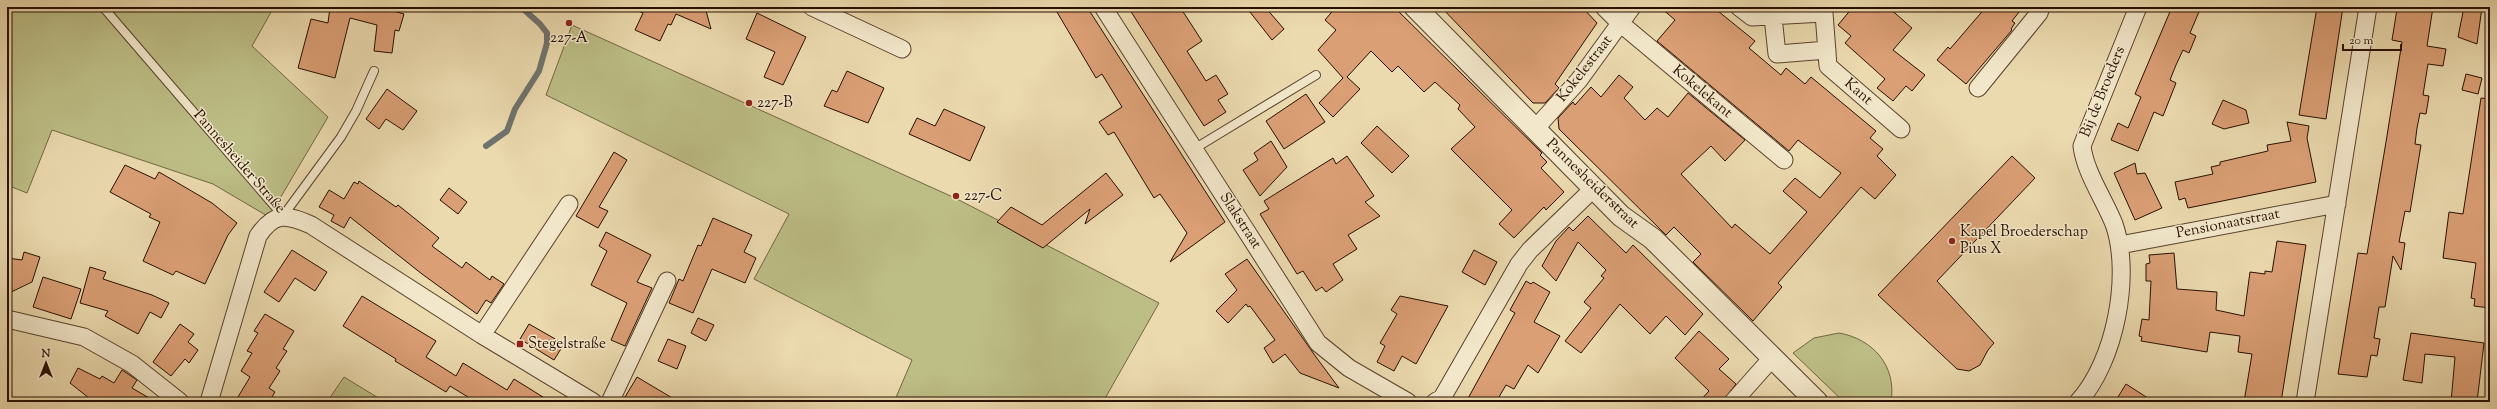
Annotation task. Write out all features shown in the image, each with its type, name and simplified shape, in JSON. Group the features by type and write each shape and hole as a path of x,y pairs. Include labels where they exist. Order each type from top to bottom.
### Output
{"street":[{"path":"812,7 902,49"},
{"name":"Slakstraat","path":"1103,7 1318,343 1349,368 1408,402"},
{"name":"Pannesheiderstraat","path":"1415,7 1621,216 1653,239 1818,402"},
{"name":"Kokelekant","path":"1604,7 1620,23 1784,160"},
{"name":"Kokelestraat","path":"1535,129 1579,80 1632,7"},
{"name":"Kant","path":"1740,7 1752,17 1774,17 1824,10 1828,66 1901,129"},
{"path":"1978,88 2039,13 2042,7"},
{"name":"Bij de Broeders","path":"2083,400 2097,371 2113,331 2121,280 2120,245 2100,192 2083,160 2082,146 2138,7"},
{"path":"2305,402 2368,7"},
{"path":"1774,17 1777,54 1827,50"},
{"path":"1435,402 1442,398 1519,264 1530,250 1594,188"},
{"path":"482,335 569,204"},
{"name":"Pensionaatstraat","path":"2120,245 2337,204"},
{"name":"Pannesheider Straße","path":"283,216 295,218 311,225 482,335 593,402"},
{"path":"209,402 258,236 265,226 274,218 283,216"},
{"path":"610,402 667,281"},
{"path":"7,320 84,337 132,364 180,402"},
{"path":"1732,402 1772,358"}],"lane":[{"name":"Pannesheider Straße","path":"103,7 283,216"},
{"path":"283,216 342,137 356,112 374,71"},
{"path":"1194,149 1316,76"}],"green space":[{"path":"7,7 274,7 252,46 328,117 269,217 213,184 52,130 27,193 7,185"},
{"path":"572,25 955,198 1159,303 1103,402 894,402 912,360 754,279 789,214 546,95"},
{"path":"1839,333 1862,341 1880,356 1890,377 1892,389 1891,402 1844,402 1793,353 1814,338"},
{"path":"344,377 385,402 327,402"}],"building":[{"path":"330,7 380,7 404,14 399,31 395,30 392,53 374,51 377,25 350,18 335,78 298,68 311,19 328,23"},
{"path":"629,7 705,7 711,29 676,14 671,25 668,24 660,41 635,30 643,13"},
{"path":"1054,7 1087,7 1225,222 1170,262 1187,233 1160,194 1154,198 1114,132 1108,135 1099,122 1122,107 1102,74 1096,78"},
{"path":"1128,7 1180,7 1202,41 1187,51 1206,81 1216,75 1228,94 1218,100 1226,112 1204,126"},
{"path":"1246,7 1265,7 1284,29 1272,40"},
{"path":"1336,7 1394,7 1542,153 1540,155 1547,162 1541,168 1564,192 1546,210 1544,207 1514,238 1499,224 1512,210 1451,149 1475,127 1458,109 1460,105 1435,82 1424,92 1398,66 1392,72 1371,51 1347,77 1360,89 1333,117 1319,103 1343,78 1318,50 1336,30 1325,20"},
{"path":"1441,7 1582,7 1597,23 1555,84 1559,88 1545,103 1533,103"},
{"path":"1660,7 1713,7 1755,41 1749,48 1781,75 1786,68 1805,84 1811,77 1876,131 1870,138 1883,149 1877,156 1896,175 1875,199 1861,187 1778,283 1782,287 1753,321 1693,262 1701,254 1674,227 1666,235 1559,129 1558,118 1573,102 1575,105 1591,87 1601,97 1619,75 1633,87 1624,98 1645,120 1657,108 1668,117 1688,93 1745,140 1725,161 1711,146 1681,174 1732,228 1735,224 1770,254 1807,212 1783,191 1795,178 1820,198 1841,173 1798,140 1789,151 1657,41 1675,20"},
{"path":"1853,7 1888,7 1912,28 1893,50 1925,75 1912,91 1906,86 1893,101 1877,88 1885,79 1845,43 1851,36 1838,25"},
{"path":"1986,7 2023,7 2012,21 2015,23 2011,29 2012,30 1966,84 1937,60 1948,47 1950,49"},
{"path":"2172,7 2201,7 2190,33 2196,36 2189,53 2183,50 2176,65 2170,80 2176,83 2163,116 2154,112 2138,151 2111,140 2118,123 2128,128 2141,97 2135,94"},
{"path":"2317,7 2343,7 2326,119 2299,115"},
{"path":"2415,7 2433,7 2427,46 2446,49 2443,66 2428,64 2423,95 2429,96 2426,114 2420,113 2415,144 2421,145 2410,212 2405,211 2399,242 2405,243 2401,270 2393,256 2385,307 2379,307 2374,338 2380,339 2377,356 2371,355 2367,377 2338,374 2358,253 2367,254 2386,142 2402,42 2392,40 2397,9 2414,11"},
{"path":"2464,7 2482,7 2477,44 2458,37"},
{"path":"757,13 806,37 783,85 764,77 775,52 746,39"},
{"path":"847,71 884,88 868,123 824,106 832,90 837,92"},
{"path":"2466,74 2482,78 2478,94 2462,90"},
{"path":"387,89 417,111 403,130 386,119 379,129 366,119"},
{"path":"1306,94 1325,122 1284,149 1266,121"},
{"path":"2481,98 2490,99 2490,308 2474,306 2475,299 2471,298 2476,263 2443,258 2449,212 2463,214"},
{"path":"2223,100 2246,110 2249,123 2224,129 2212,124"},
{"path":"944,109 985,127 970,161 909,134 917,118 935,126"},
{"path":"2287,122 2309,126 2307,138 2316,182 2188,208 2185,198 2179,200 2175,182 2213,174 2211,167 2220,165 2220,162 2268,151 2267,145 2291,141"},
{"path":"1377,126 1409,156 1392,173 1361,143"},
{"path":"1271,141 1287,167 1260,196 1243,170 1258,160 1254,153"},
{"path":"614,152 627,160 599,207 608,211 598,228 576,216"},
{"path":"1347,156 1374,196 1365,202 1380,216 1348,235 1357,249 1333,264 1343,280 1326,292 1322,287 1316,291 1303,271 1297,274 1260,214 1269,209 1264,201 1333,158 1336,164"},
{"name":"Kapel Broederschap Pius X","path":"2012,156 2035,178 1937,281 1994,343 1988,350 1980,365 1969,371 1957,369 1878,295"},
{"path":"2135,163 2137,174 2145,173 2162,208 2135,220 2114,173"},
{"path":"125,165 155,179 159,172 212,203 237,223 228,235 205,284 176,271 173,275 143,261 160,222 149,217 151,214 110,192"},
{"path":"1106,173 1123,195 1085,224 1090,209 1043,248 997,222 1011,207 1042,225"},
{"path":"359,181 396,207 398,205 439,238 432,246 462,268 466,262 490,280 492,276 504,284 491,303 486,300 477,314 422,274 350,217 344,228 331,221 334,215 319,207 329,190 344,199 354,182 358,184"},
{"path":"449,188 467,202 458,214 440,200"},
{"path":"1588,216 1626,253 1633,245 1703,314 1685,335 1666,316 1650,334 1620,304 1581,353 1565,341 1591,308 1584,302 1604,278 1601,276 1606,270 1578,242 1556,281 1542,266 1556,241 1569,227 1573,231"},
{"path":"713,218 752,235 744,252 756,258 745,283 712,269 693,313 669,303 679,279 683,281 698,245 701,246"},
{"path":"606,232 651,255 637,282 652,288 625,346 611,340 627,303 591,285 607,251 599,246"},
{"path":"2277,241 2306,245 2281,402 2244,402 2252,354 2238,352 2240,336 2210,332 2207,352 2141,341 2142,337 2139,336 2142,319 2149,320 2151,281 2146,281 2146,264 2150,263 2149,255 2174,253 2177,289 2217,292 2216,310 2244,316 2250,272 2265,274 2265,271 2272,272"},
{"path":"292,250 327,272 315,291 295,278 279,302 264,292"},
{"path":"1474,250 1497,262 1485,285 1462,272"},
{"path":"24,252 40,257 32,282 7,294 7,258 22,260"},
{"path":"1247,259 1339,388 1300,373 1285,354 1273,363 1264,348 1275,340 1250,306 1248,307 1246,304 1228,323 1216,311 1237,290 1225,274"},
{"path":"90,267 106,272 103,279 152,295 169,303 161,318 150,312 138,334 105,316 108,311 80,303"},
{"path":"43,277 81,289 71,319 33,307"},
{"path":"1526,281 1531,284 1533,282 1550,292 1534,322 1560,336 1538,373 1528,365 1514,389 1506,385 1496,402 1466,402 1515,313 1510,310"},
{"path":"362,296 436,341 426,357 456,376 463,363 507,390 514,379 551,402 476,402 450,386 446,392 395,361 396,359 343,326"},
{"path":"1400,296 1448,306 1416,364 1402,356 1394,371 1377,362 1385,346 1380,343 1397,314 1391,310"},
{"path":"265,314 294,331 283,349 287,351 276,368 280,371 269,388 275,392 269,402 235,402 250,377 241,371 252,353 247,351 258,333 254,331"},
{"path":"698,318 714,325 706,341 691,333"},
{"path":"180,324 194,334 188,342 198,350 189,363 185,359 171,376 153,362"},
{"path":"529,324 564,344 554,360 520,339"},
{"path":"1699,331 1729,359 1719,369 1736,384 1722,402 1699,402 1709,391 1675,358"},
{"path":"2411,333 2484,343 2477,402 2451,402 2455,357 2425,354 2422,383 2403,380"},
{"path":"668,339 686,346 677,369 658,361"},
{"path":"78,368 100,379 102,376 114,383 122,370 137,380 132,388 156,402 94,402 70,383"},
{"path":"637,377 679,402 622,402"},
{"path":"2126,384 2154,402 2127,402 2118,397"}],"waterway":[{"path":"486,146 507,131 515,109 539,71 547,43 547,33 540,24 521,7"}],"place":[{"name":"227-A","path":"569,23"},
{"name":"227-B","path":"749,103"},
{"name":"227-C","path":"956,196"},
{"name":"Kapel Broederschap Pius X","path":"1952,241"},
{"name":"Stegelstraße","path":"520,344"}]}
